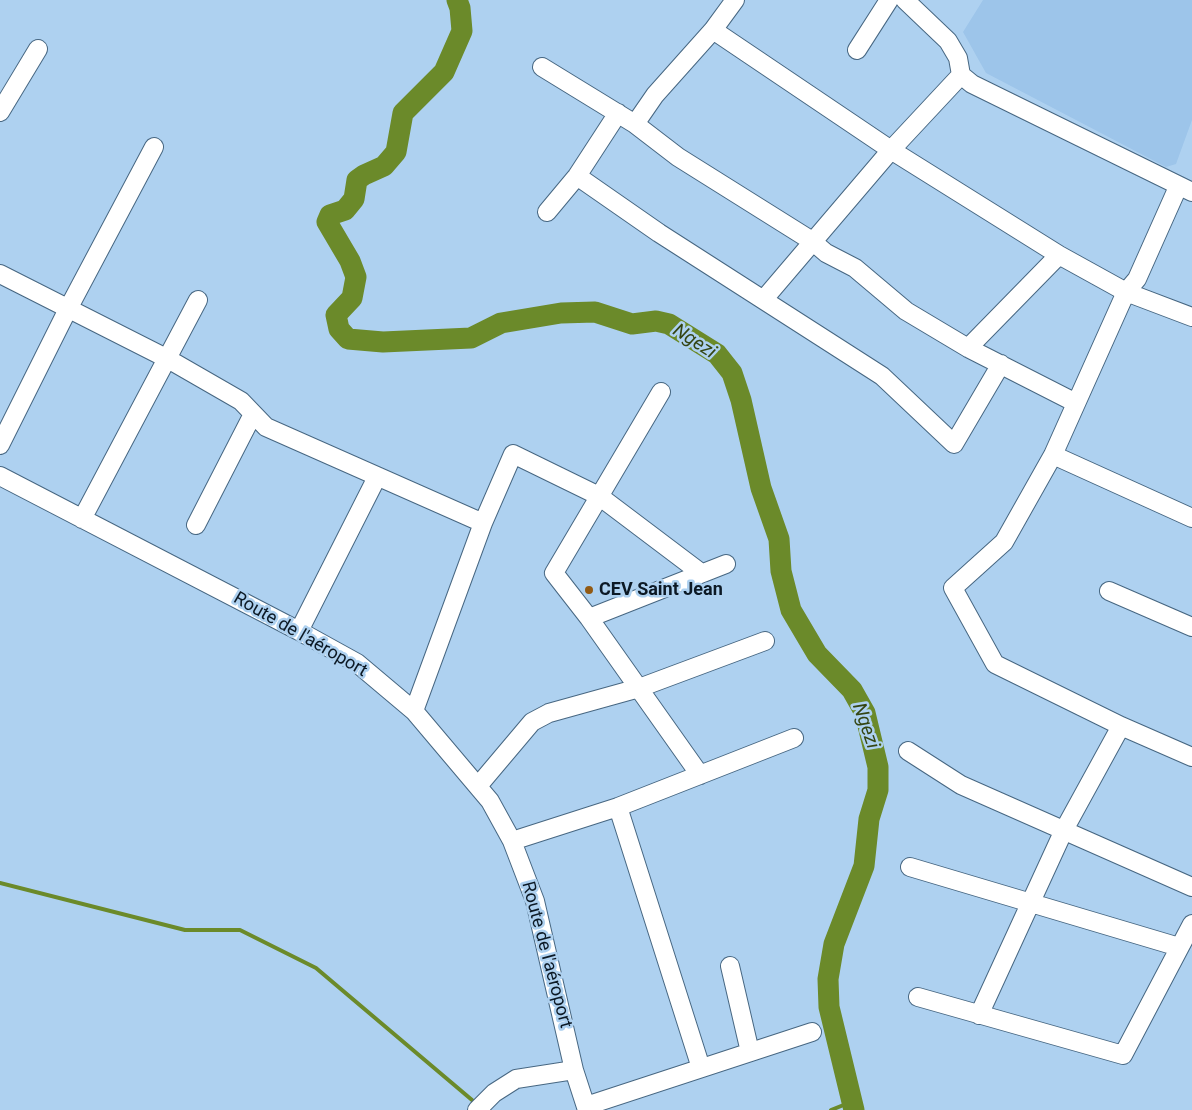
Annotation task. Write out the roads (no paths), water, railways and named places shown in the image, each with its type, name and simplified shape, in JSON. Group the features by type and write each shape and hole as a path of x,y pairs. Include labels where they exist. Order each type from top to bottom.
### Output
{"street":[{"path":"636,124 654,95 713,30 735,0"},
{"path":"856,50 889,0"},
{"path":"906,0 948,42 958,58 961,75 972,84 1185,190 1137,279 1126,292 1053,455 1004,542 953,588 995,664 1121,726 1192,757"},
{"path":"713,30 891,150 1059,255 1126,292 1192,317"},
{"path":"0,112 38,49"},
{"path":"542,66 636,124 678,158 812,241 826,253 855,268 906,311 968,348 1076,403"},
{"path":"764,299 891,150 961,75"},
{"path":"547,212 577,176 618,113"},
{"path":"0,445 68,309 154,147"},
{"path":"577,176 659,233 882,376 954,444 1001,364"},
{"path":"968,348 1059,255"},
{"path":"0,274 168,359 241,402 266,427 482,523"},
{"path":"82,519 198,300"},
{"path":"661,392 554,573 589,618 700,775"},
{"path":"196,525 253,414"},
{"path":"414,711 482,523 513,454 598,496 701,574"},
{"path":"1053,455 1191,512"},
{"name":"Route de l'aéroport","path":"0,476 357,663 414,711 490,800 512,841 535,901 574,1070 586,1108"},
{"path":"299,631 377,477"},
{"path":"589,618 726,564"},
{"path":"1109,592 1192,627"},
{"path":"478,786 532,722 549,713 639,688 765,641"},
{"path":"979,1015 1064,830 1121,726"},
{"path":"512,841 618,807 794,738"},
{"path":"908,751 961,785 1192,888"},
{"path":"618,807 701,1068"},
{"path":"910,867 1179,947"},
{"path":"918,997 1123,1055 1192,924"},
{"path":"730,966 750,1052"},
{"path":"586,1108 812,1032"},
{"path":"477,1110 494,1093 516,1079 574,1070"}],"waterway":[{"name":"Ngezi","path":"457,0 460,8 462,31 444,72 403,113 396,152 384,166 357,180 354,199 345,210 330,215 327,222 350,261 356,277 352,298 336,315 339,329 348,339 383,342 471,338 501,323 561,313 595,312 632,324 656,321 669,324 717,354 732,373 741,400 761,488 779,539 781,571 791,610 817,654 852,690 865,713 878,767 878,790 869,819 864,866 834,944 828,979 829,1007 854,1110"},
{"path":"0,883 185,930 240,930 316,968 472,1100"},
{"path":"831,1110 851,1102"}],"place":[{"name":"CEV Saint Jean","path":"589,590"}]}
